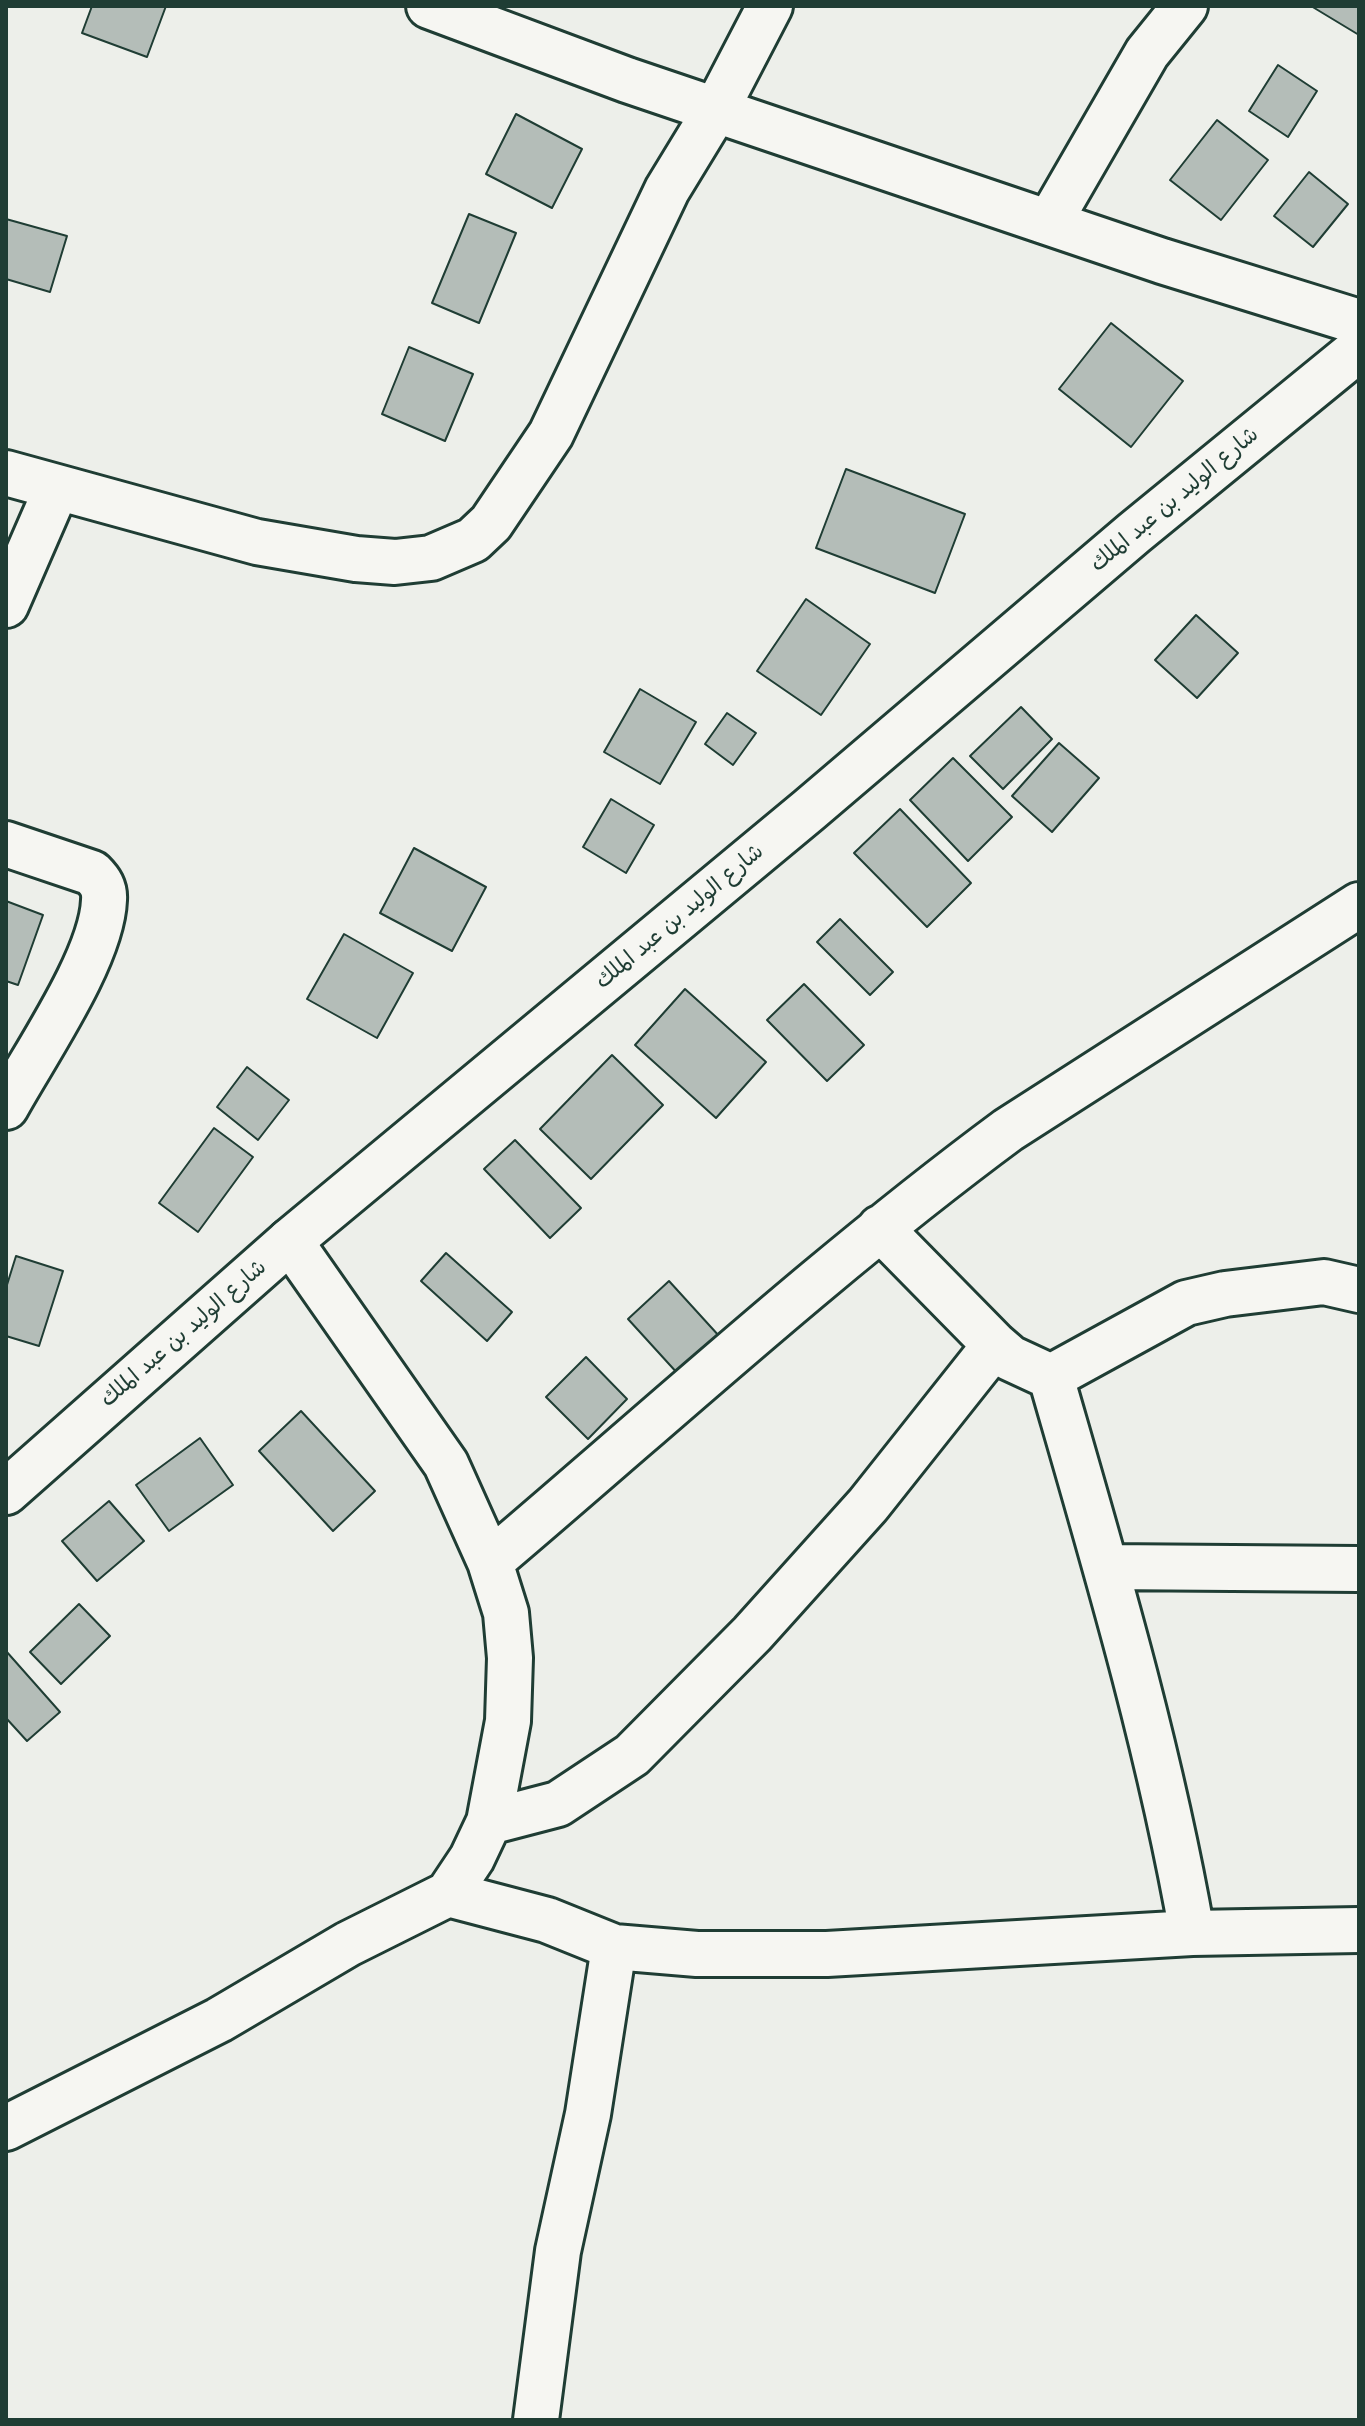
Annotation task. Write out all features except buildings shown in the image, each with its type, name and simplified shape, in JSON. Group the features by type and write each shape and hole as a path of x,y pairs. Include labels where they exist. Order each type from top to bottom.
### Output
{"street":[{"path":"429,6 514,39 717,108 1359,322"},
{"path":"6,473 56,490 257,542 356,559 395,562 431,558 473,540 491,523 551,434 667,190 717,108 770,6"},
{"path":"1050,221 1147,53 1185,6"},
{"name":"شارع الوليد بن عبد الملك","path":"9,1484 290,1241 809,810 1134,533 1359,349"},
{"path":"6,605 56,490"},
{"path":"6,844 92,873 101,882 105,897 102,919 89,954 6,1107"},
{"path":"490,1562 880,1228 1008,1130 1359,905"},
{"path":"880,1228 995,1345 1010,1358 1051,1377 1106,1567 1174,1827 1192,1933"},
{"path":"6,2128 219,2020 348,1944 448,1894 472,1858 489,1822 508,1721 510,1658 506,1613 490,1562 446,1464 290,1241"},
{"path":"1051,1377 1186,1303 1225,1294 1324,1282 1359,1290"},
{"path":"489,1822 558,1804 632,1755 752,1634 857,1517 995,1345"},
{"path":"1106,1567 1359,1569"},
{"path":"448,1894 547,1920 614,1947 697,1954 827,1954 1192,1933 1359,1930"},
{"path":"536,2420 558,2251 588,2114 614,1947"}]}
